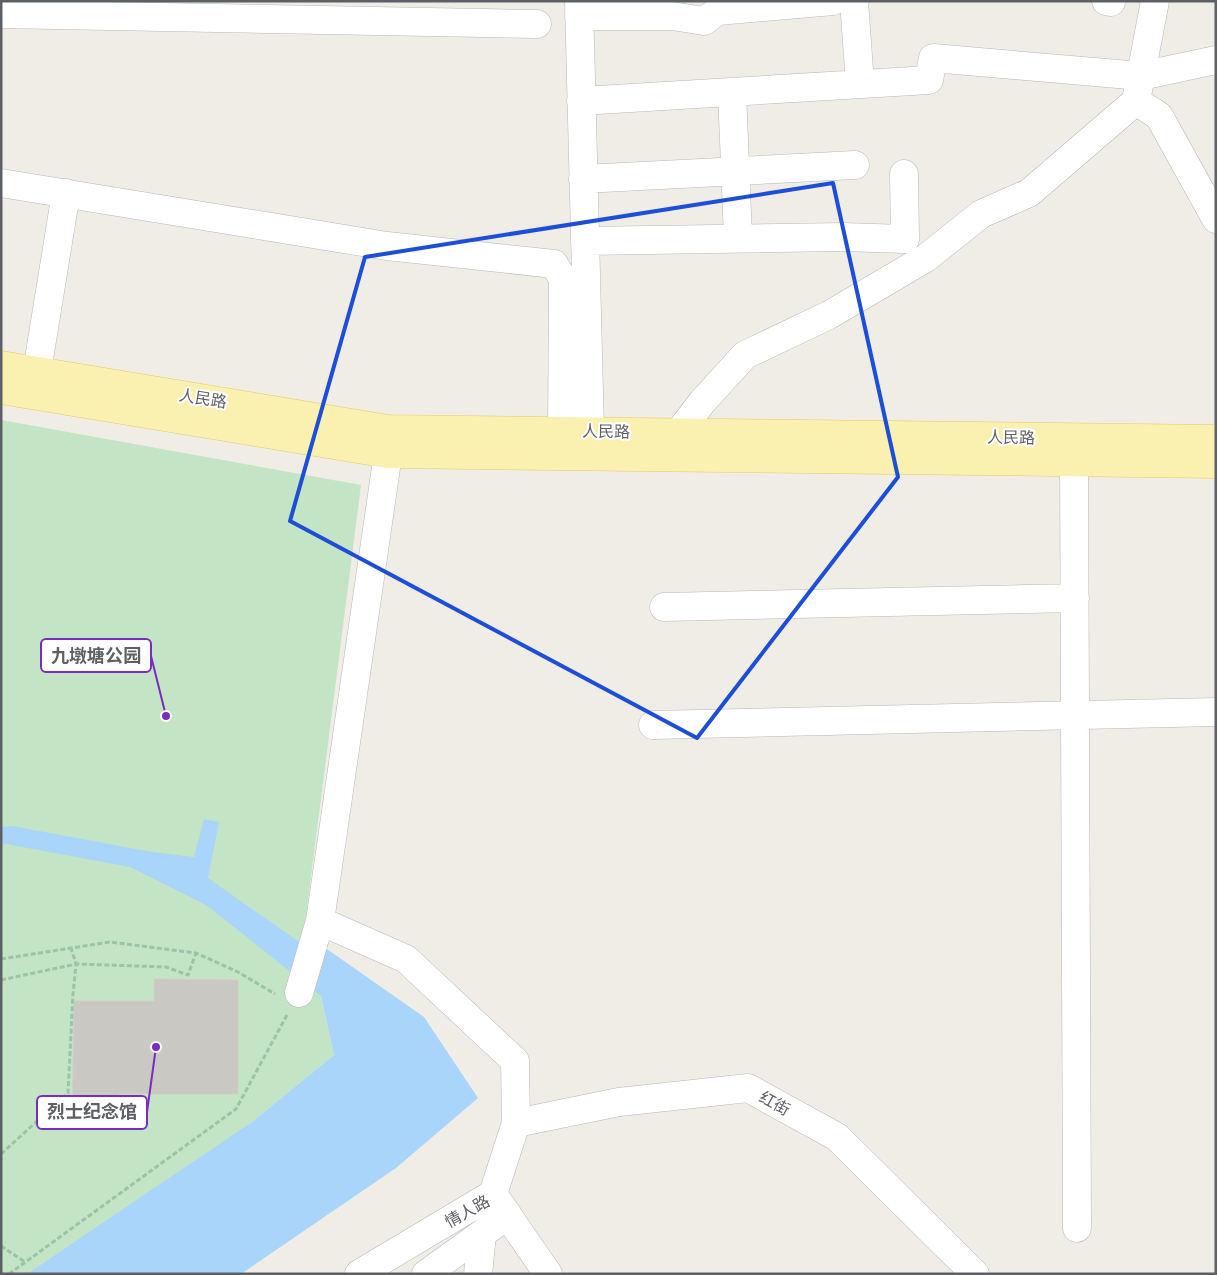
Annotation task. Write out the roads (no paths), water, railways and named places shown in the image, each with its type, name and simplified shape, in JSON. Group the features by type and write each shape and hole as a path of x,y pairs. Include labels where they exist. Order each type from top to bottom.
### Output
{"main road":[{"name":"人民路","path":"1,365 388,429 1216,439"},
{"name":"人民路","path":"1,390 388,454 1216,464"}],"street":[{"path":"590,431 579,9 672,16 704,21 718,11 750,5 833,1"},
{"path":"854,1 860,84"},
{"path":"1106,1 1111,2"},
{"path":"1138,89 1155,1"},
{"path":"1,14 264,10 537,24"},
{"path":"581,101 929,80 933,58 1138,89 1160,116 1216,219"},
{"path":"679,432 703,401 745,355 829,315 926,258 981,214 1029,193 1138,89 1216,60"},
{"path":"732,92 738,238"},
{"path":"583,179 856,165"},
{"path":"585,240 842,237 905,239 904,174"},
{"path":"1,184 387,246 554,264 563,279 562,431"},
{"path":"37,371 66,193"},
{"path":"296,999 320,921 388,454"},
{"path":"1074,462 1077,1228"},
{"path":"664,607 1075,598"},
{"path":"653,725 1216,712"},
{"path":"320,921 406,959 515,1061 516,1123 500,1205 482,1234 436,1272"},
{"name":"红街","path":"516,1123 619,1102 748,1088 837,1137 975,1274"},
{"name":"情人路","path":"359,1274 500,1205 548,1274"},
{"path":"478,1274 482,1234"}],"water":[{"path":"204,819 219,822 208,878 322,958 324,947 424,1017 478,1098 396,1168 241,1274 27,1274 252,1122 334,1055 321,996 206,905 130,867 1,843 1,827 12,826 152,852 194,857"}],"place":[{"name":"九墩塘公园","path":"166,716"},
{"name":"烈士纪念馆","path":"156,1047"}]}
